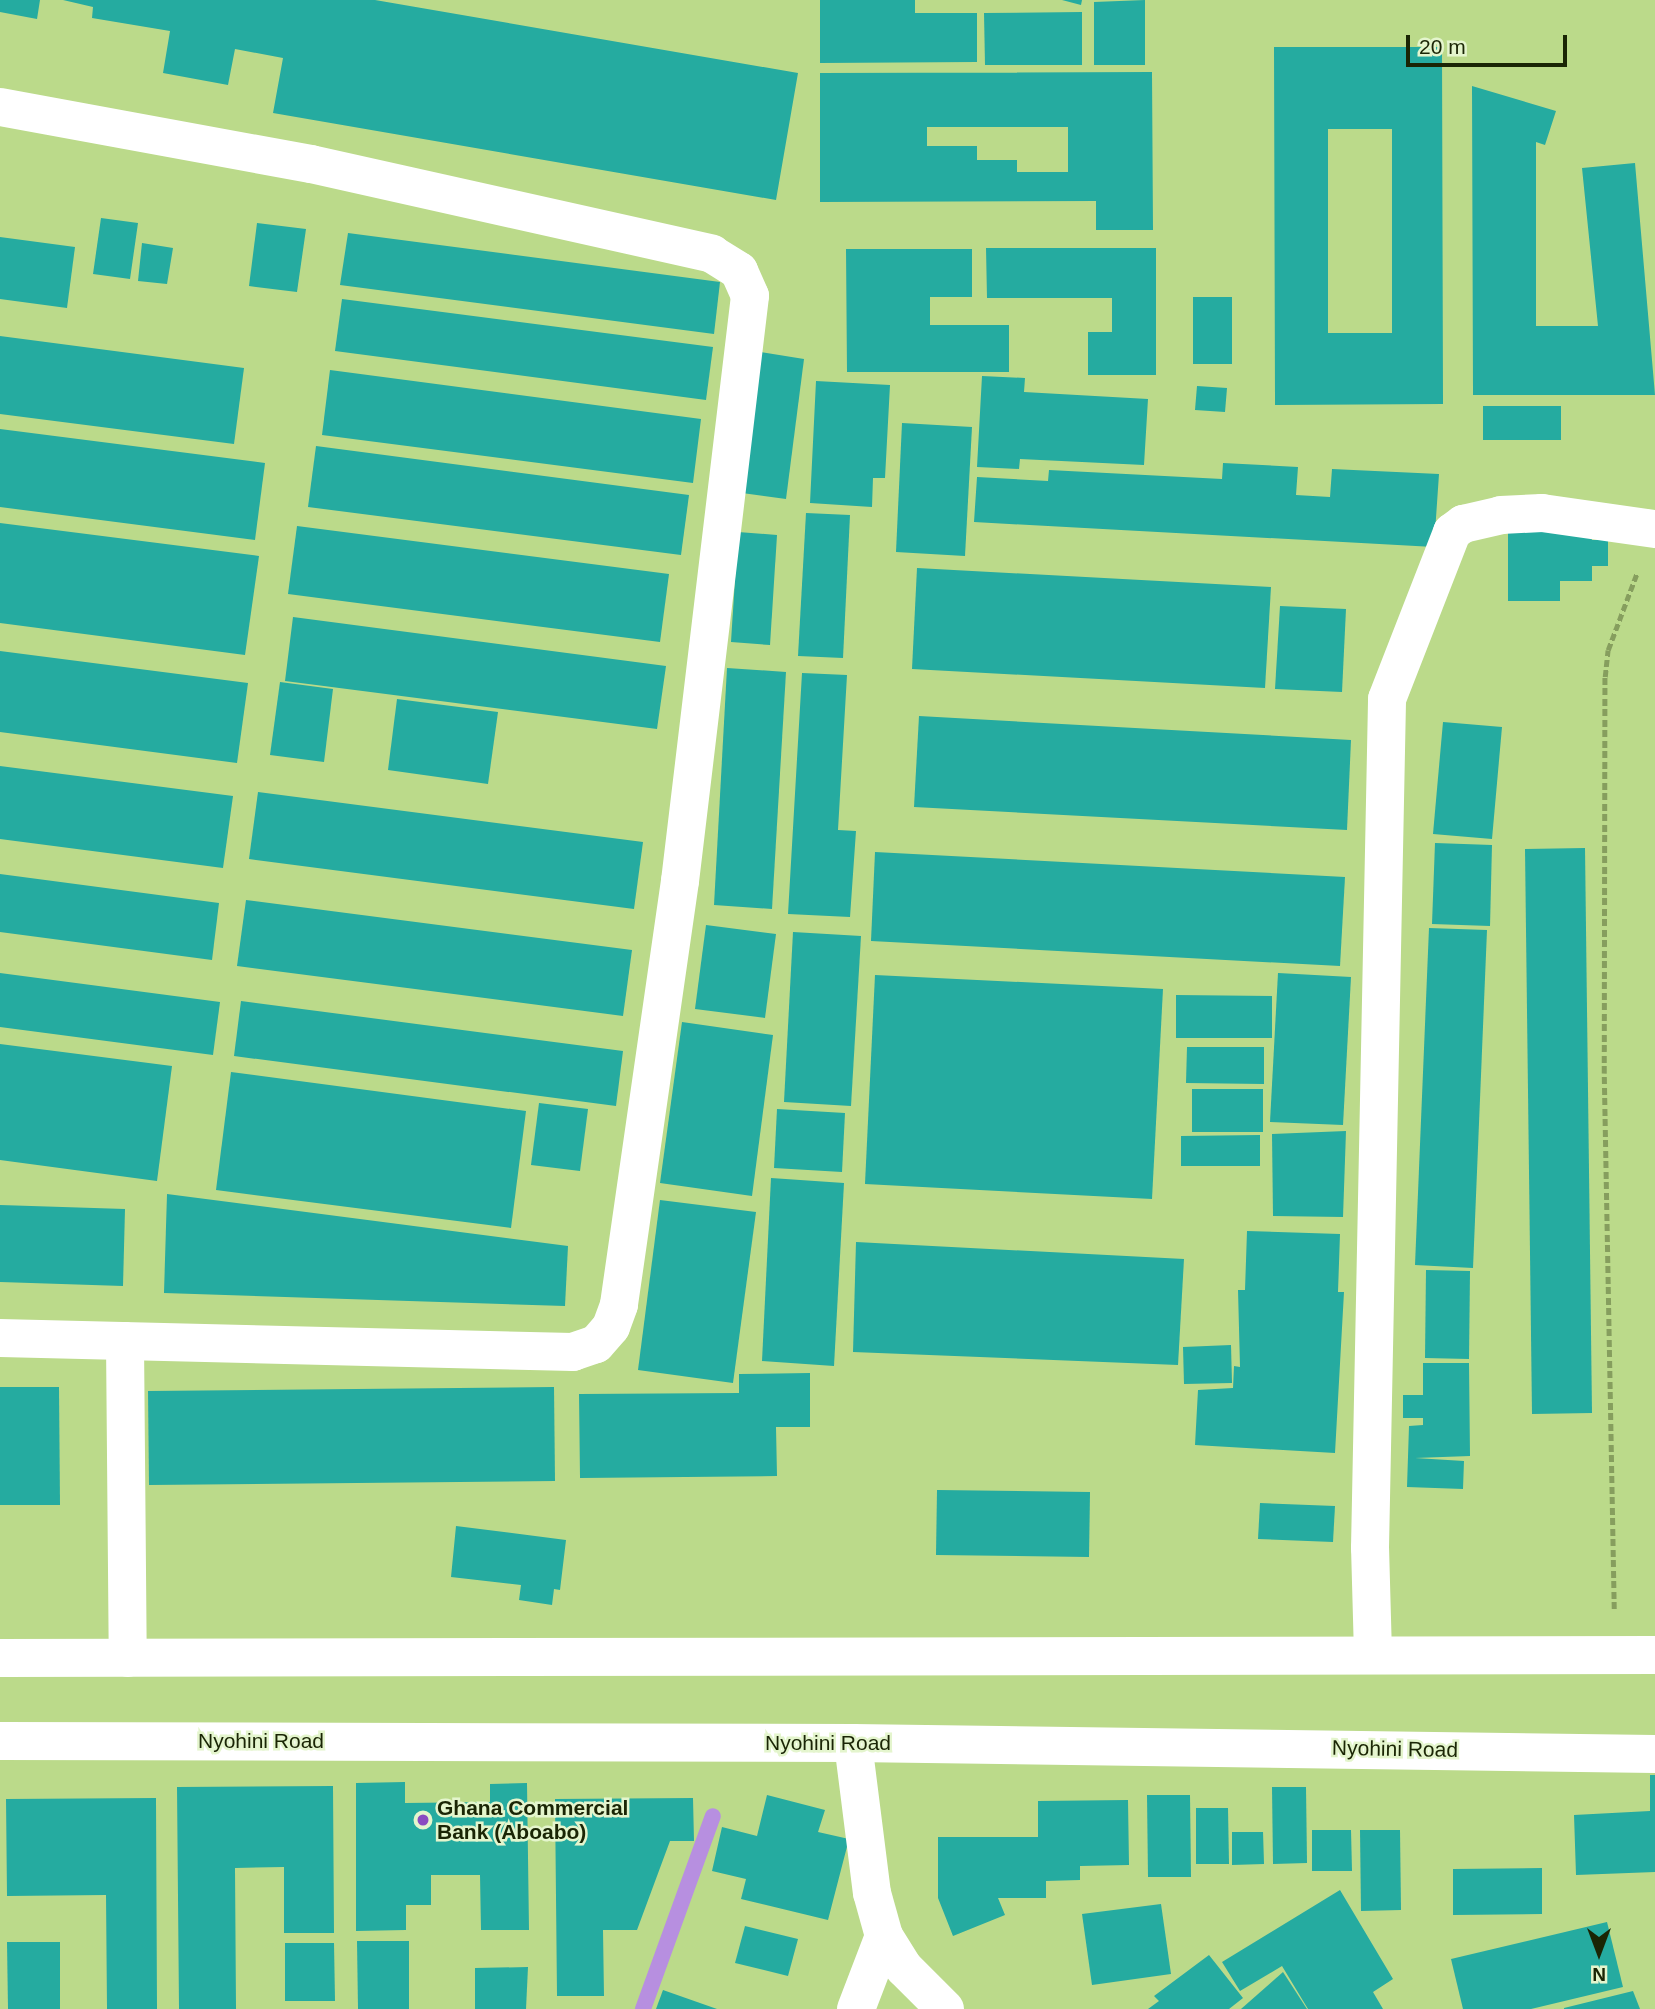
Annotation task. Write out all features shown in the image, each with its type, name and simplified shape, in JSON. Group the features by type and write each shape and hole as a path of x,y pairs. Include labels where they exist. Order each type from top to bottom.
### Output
{"street":[{"path":"0,107 311,163 712,254 739,271 750,296 680,881 621,1292 611,1328 596,1345 573,1352 0,1338"},
{"path":"1373,1654 1370,1548 1382,749 1387,699 1452,532 1462,524 1491,516 1542,513 1655,529"},
{"path":"125,1341 128,1658"},
{"path":"0,1658 1655,1655"},
{"name":"Nyohini Road","path":"0,1741 853,1743 1655,1754"},
{"path":"853,1743 872,1893 884,1936 904,1968 945,2009"},
{"path":"856,2009 884,1936"}],"path":[{"path":"1614,1655 1604,1073 1605,677 1618,620 1655,529"}],"building":[{"path":"0,0 40,0 37,19 0,12"},
{"path":"63,0 375,0 798,73 776,200 273,113 283,58 235,49 228,85 163,73 170,31 92,18 93,7"},
{"path":"820,0 915,0 915,13 977,13 977,62 820,63"},
{"path":"1062,0 1082,0 1081,5"},
{"path":"1145,0 1145,65 1094,65 1094,2"},
{"path":"1082,12 1082,65 985,65 984,13"},
{"path":"1274,47 1442,47 1443,404 1275,405","holes":["1328,129 1392,129 1392,333 1328,333"]},
{"path":"1152,72 1153,230 1096,230 1096,201 820,202 820,73","holes":["927,127 1068,127 1068,172 1017,172 1017,160 977,160 977,146 927,146"]},
{"path":"1472,86 1556,111 1545,145 1536,142 1536,326 1598,326 1582,168 1635,163 1655,395 1473,395"},
{"path":"101,218 138,223 130,279 93,274"},
{"path":"257,223 306,229 297,292 249,286"},
{"path":"348,233 720,282 714,334 340,285"},
{"path":"0,237 75,247 67,308 0,299"},
{"path":"142,243 173,248 167,284 138,281"},
{"path":"986,248 1156,248 1156,375 1088,375 1088,332 1112,332 1112,298 987,298"},
{"path":"846,249 972,249 972,297 930,297 930,325 1009,325 1009,372 847,372"},
{"path":"1193,297 1232,297 1232,364 1193,364"},
{"path":"342,299 713,347 706,400 335,351"},
{"path":"0,336 244,368 234,444 0,414"},
{"path":"761,352 804,359 786,499 742,493"},
{"path":"330,370 701,419 693,483 322,435"},
{"path":"982,376 1025,378 1024,392 1148,399 1144,465 1020,459 1019,469 977,467"},
{"path":"816,381 890,385 885,478 873,478 872,507 810,503"},
{"path":"1197,386 1227,388 1225,412 1195,410"},
{"path":"1483,406 1561,406 1561,440 1483,440"},
{"path":"902,423 972,427 965,556 896,552"},
{"path":"0,429 265,463 255,540 0,507"},
{"path":"316,446 689,495 681,555 308,507"},
{"path":"1223,463 1298,467 1296,495 1330,497 1332,469 1439,474 1434,547 974,522 977,477 1048,481 1049,470 1222,479"},
{"path":"806,513 850,515 843,658 798,656"},
{"path":"0,523 259,556 245,655 0,623"},
{"path":"297,526 669,574 660,642 288,594"},
{"path":"1508,529 1591,529 1592,540 1608,540 1608,566 1592,566 1592,581 1560,581 1560,601 1508,601"},
{"path":"738,532 777,535 770,645 731,642"},
{"path":"917,568 1271,587 1265,688 912,669"},
{"path":"1280,606 1346,609 1342,692 1275,689"},
{"path":"293,617 666,666 657,729 285,681"},
{"path":"0,651 248,683 237,763 0,732"},
{"path":"727,668 786,672 772,909 714,905"},
{"path":"802,673 847,675 838,830 856,831 850,917 788,914"},
{"path":"280,682 333,689 324,762 270,755"},
{"path":"397,699 498,712 488,784 388,770"},
{"path":"919,716 1351,740 1347,830 914,807"},
{"path":"1443,722 1502,727 1492,839 1433,834"},
{"path":"0,766 233,796 223,868 0,839"},
{"path":"258,792 643,842 634,909 249,859"},
{"path":"1435,843 1492,845 1490,926 1432,924"},
{"path":"1585,848 1592,1413 1532,1414 1525,849"},
{"path":"875,852 1345,877 1340,966 871,941"},
{"path":"0,874 219,903 212,960 0,932"},
{"path":"246,900 632,950 623,1016 237,966"},
{"path":"706,925 776,934 765,1018 695,1009"},
{"path":"1429,928 1487,930 1473,1268 1415,1265"},
{"path":"793,932 861,936 851,1106 784,1102"},
{"path":"0,973 220,1002 213,1055 0,1027"},
{"path":"1278,973 1351,977 1343,1125 1270,1122"},
{"path":"875,975 1163,989 1152,1199 865,1184"},
{"path":"1176,995 1272,996 1272,1038 1176,1038"},
{"path":"241,1001 623,1051 616,1106 234,1056"},
{"path":"682,1022 773,1035 752,1196 660,1183"},
{"path":"0,1044 172,1066 157,1181 0,1160"},
{"path":"1187,1047 1264,1047 1264,1084 1186,1083"},
{"path":"231,1072 526,1111 511,1228 216,1190"},
{"path":"1192,1089 1263,1089 1263,1132 1192,1132"},
{"path":"539,1103 588,1109 580,1171 531,1165"},
{"path":"777,1109 845,1113 842,1172 774,1168"},
{"path":"1346,1131 1343,1217 1273,1216 1272,1134"},
{"path":"1260,1135 1260,1166 1181,1166 1181,1136"},
{"path":"771,1178 844,1183 834,1366 762,1361"},
{"path":"167,1194 568,1246 565,1306 164,1293"},
{"path":"660,1200 756,1212 733,1383 638,1370"},
{"path":"0,1205 125,1209 123,1286 0,1282"},
{"path":"1247,1231 1340,1234 1338,1292 1344,1292 1335,1453 1195,1445 1198,1390 1233,1388 1234,1366 1240,1367 1238,1290 1245,1290"},
{"path":"856,1242 1184,1259 1178,1365 853,1352"},
{"path":"1426,1270 1470,1271 1469,1359 1425,1358"},
{"path":"1231,1345 1232,1383 1184,1384 1183,1347"},
{"path":"1423,1363 1469,1363 1470,1456 1415,1458 1464,1461 1463,1489 1407,1487 1409,1426 1423,1425 1423,1418 1403,1418 1403,1395 1423,1395"},
{"path":"810,1373 810,1427 776,1427 777,1476 580,1478 579,1394 739,1393 739,1374"},
{"path":"0,1387 59,1387 60,1505 0,1505"},
{"path":"554,1387 555,1481 149,1485 148,1391"},
{"path":"937,1490 1090,1492 1089,1557 936,1555"},
{"path":"1260,1503 1335,1506 1333,1542 1258,1539"},
{"path":"456,1526 566,1540 560,1590 554,1589 552,1605 519,1600 521,1585 451,1577"},
{"path":"1650,1775 1655,1775 1655,1872 1576,1875 1574,1815 1650,1811"},
{"path":"405,1782 405,1803 490,1802 490,1784 527,1783 529,1930 481,1930 480,1875 431,1875 431,1905 406,1905 406,1930 356,1931 356,1783"},
{"path":"333,1786 334,1933 284,1933 284,1867 235,1868 236,2009 179,2009 177,1787"},
{"path":"1272,1787 1306,1787 1307,1863 1273,1864"},
{"path":"767,1795 825,1810 818,1832 849,1839 828,1920 741,1899 746,1879 712,1871 722,1827 757,1836"},
{"path":"1147,1795 1190,1795 1191,1877 1148,1877"},
{"path":"156,1798 157,2009 107,2009 106,1895 7,1896 6,1799"},
{"path":"693,1798 694,1841 670,1841 637,1930 603,1930 604,1996 557,1996 555,1799"},
{"path":"1128,1800 1129,1865 1080,1866 1080,1880 1046,1881 1046,1898 998,1898 1005,1915 953,1936 938,1898 938,1837 1038,1837 1038,1801"},
{"path":"1196,1808 1228,1808 1229,1864 1196,1864"},
{"path":"1312,1830 1351,1830 1352,1871 1312,1871"},
{"path":"1360,1830 1400,1830 1401,1910 1361,1911"},
{"path":"1232,1832 1263,1832 1264,1864 1232,1865"},
{"path":"1542,1868 1542,1914 1453,1915 1453,1869"},
{"path":"1340,1890 1393,1979 1373,1992 1383,2009 1308,2009 1282,1966 1240,1991 1222,1962"},
{"path":"1161,1904 1171,1974 1092,1985 1082,1914"},
{"path":"1607,1922 1623,1987 1531,2009 1463,2009 1451,1959"},
{"path":"745,1926 798,1939 788,1976 735,1963"},
{"path":"357,1941 409,1941 409,2009 358,2009"},
{"path":"7,1942 60,1942 60,2009 8,2009"},
{"path":"285,1943 334,1943 335,2001 285,2001"},
{"path":"1209,1955 1243,1998 1229,2009 1148,2009 1159,2001 1154,1996"},
{"path":"528,1967 526,2009 475,2009 475,1968"},
{"path":"1283,1972 1307,2009 1241,2009"},
{"path":"663,1990 717,2009 656,2009"},
{"path":"1633,1991 1640,2009 1564,2009 1564,2008"}],"waterway":[{"path":"643,2009 713,1816"}],"place":[{"name":"Ghana Commercial Bank (Aboabo)","path":"423,1820"}]}
